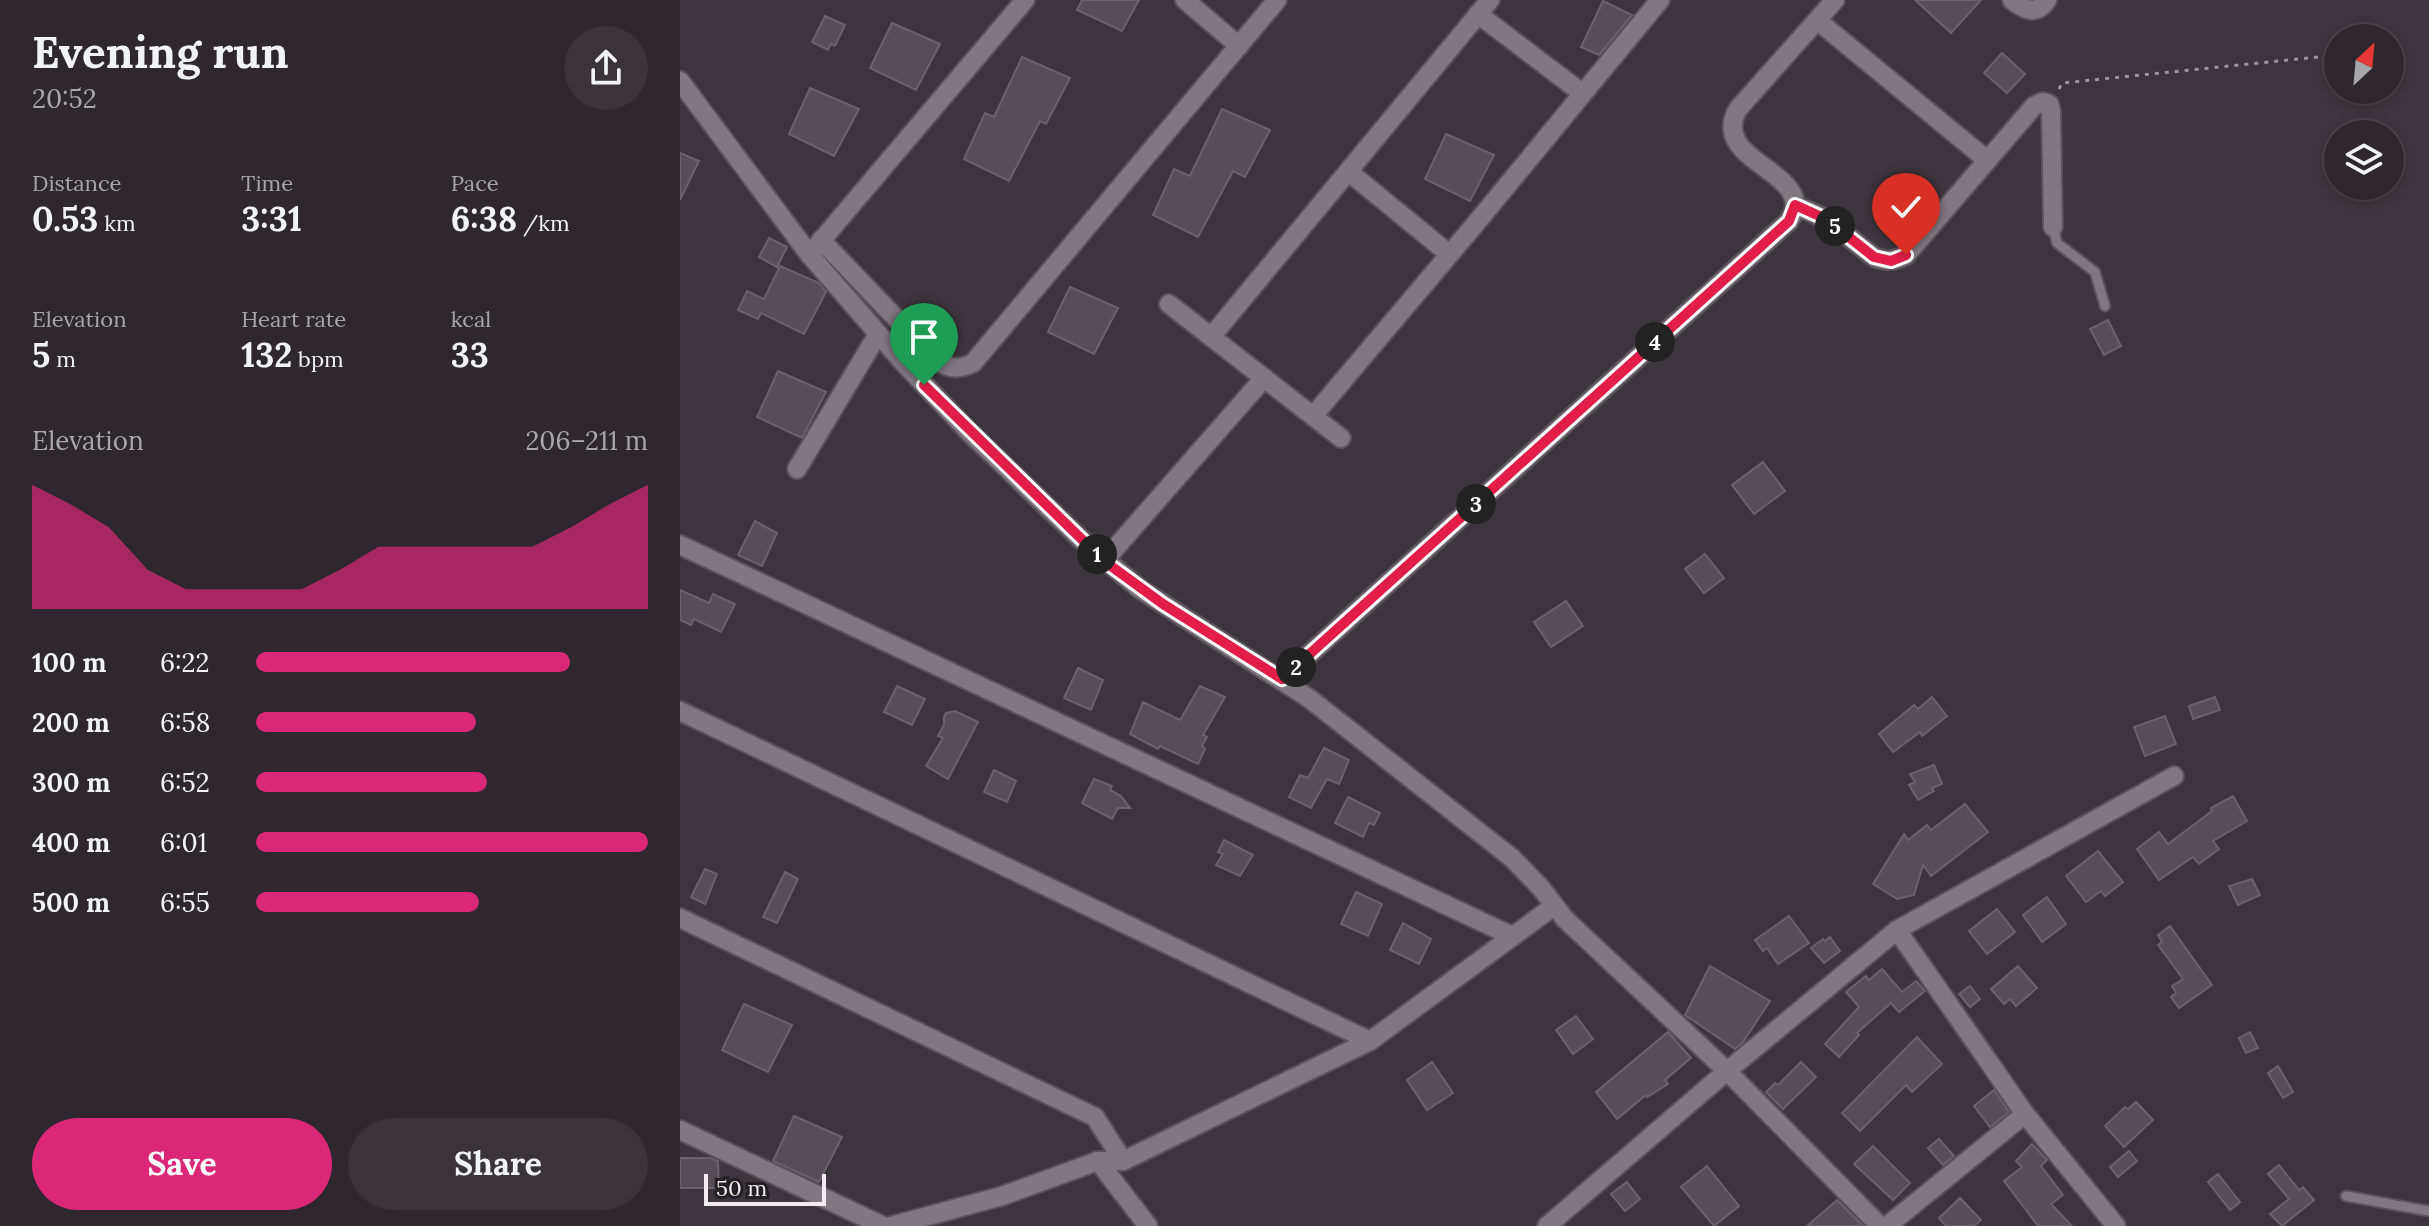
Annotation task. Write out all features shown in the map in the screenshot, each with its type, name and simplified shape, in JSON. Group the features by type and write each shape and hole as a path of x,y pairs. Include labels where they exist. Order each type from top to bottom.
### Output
{"street":[{"path":"815,247 1025,0"},
{"path":"1185,0 1239,46"},
{"path":"815,247 936,360 950,367 965,367 978,358 1277,0"},
{"path":"1313,416 1660,0"},
{"path":"1282,679 1789,221 1795,205 1793,195 1787,186 1738,146 1733,134 1733,121 1738,109 1835,0"},
{"path":"2012,0 2033,11 2042,7 2047,0"},
{"path":"1211,337 1484,7 1582,93"},
{"path":"1818,21 1987,160"},
{"path":"680,81 815,247 878,334 957,420 1104,561 1151,597 1282,679 1512,858 1554,906 1727,1071 1880,1226"},
{"path":"1795,205 1826,219 1874,257 1891,261 1906,255 2037,103 2046,103 2051,107 2053,227"},
{"path":"1349,172 1449,254"},
{"path":"1169,304 1341,438"},
{"path":"797,469 878,334"},
{"path":"1104,561 1264,378"},
{"path":"680,545 1512,936"},
{"path":"680,711 1370,1041"},
{"path":"1547,1226 1897,930 2174,776"},
{"path":"891,1226 1002,1196 1098,1161 1123,1161 1370,1041 1554,906"},
{"path":"680,918 1095,1117 1123,1161"},
{"path":"1897,930 2025,1114 2116,1226"},
{"path":"1887,1226 2025,1114"},
{"path":"680,1130 883,1226"},
{"path":"1098,1161 1148,1226"}],"lane":[{"path":"2053,227 2057,243 2095,272 2105,306"},
{"path":"2346,1196 2429,1211"}],"path":[{"path":"2051,107 2062,83 2324,56"}],"building":[{"path":"1082,0 1139,0 1122,31 1077,10"},
{"path":"1915,0 1981,0 1951,33"},
{"path":"1603,1 1632,15 1599,55 1581,47"},
{"path":"825,16 845,25 835,46 831,44 828,50 812,42"},
{"path":"892,23 940,44 916,90 870,68"},
{"path":"2002,53 2025,74 2007,93 1984,73"},
{"path":"1022,57 1070,78 1046,124 1040,121 1009,181 964,159 985,113 994,117"},
{"path":"810,88 859,109 834,156 789,134"},
{"path":"1222,109 1270,130 1245,177 1233,171 1198,237 1153,215 1174,169 1190,176"},
{"path":"1446,134 1494,155 1470,201 1425,179"},
{"path":"680,153 699,161 680,200"},
{"path":"769,238 787,247 777,267 759,257"},
{"path":"780,266 819,283 826,292 804,334 761,313 758,319 738,310 747,291 764,299"},
{"path":"1070,287 1118,308 1094,354 1048,332"},
{"path":"2108,320 2121,346 2104,355 2090,329"},
{"path":"778,371 826,392 802,438 757,417"},
{"path":"1763,462 1785,491 1754,514 1732,485"},
{"path":"755,521 777,533 762,566 738,555"},
{"path":"1705,554 1724,578 1704,593 1685,569"},
{"path":"680,590 709,603 713,594 735,604 721,632 694,619 691,625 680,620"},
{"path":"1566,601 1583,626 1551,647 1534,622"},
{"path":"1078,668 1103,680 1091,710 1064,698"},
{"path":"897,686 925,699 912,725 884,712"},
{"path":"1200,686 1225,697 1203,735 1207,737 1202,746 1205,749 1198,764 1160,746 1158,749 1130,734 1143,702 1180,720"},
{"path":"1932,697 1947,716 1922,736 1920,732 1893,752 1879,734 1914,705 1918,709"},
{"path":"2215,697 2220,710 2193,719 2189,706"},
{"path":"955,711 978,722 948,779 926,766 943,738 938,736 946,713"},
{"path":"2165,716 2176,744 2145,756 2134,727"},
{"path":"1324,748 1349,760 1339,784 1327,779 1311,808 1289,797 1300,775 1308,778"},
{"path":"1934,765 1942,784 1918,800 1909,785 1915,782 1910,774"},
{"path":"994,770 1016,781 1007,802 984,792"},
{"path":"1094,779 1112,786 1110,790 1121,796 1130,808 1118,808 1112,819 1082,803"},
{"path":"2233,796 2247,821 2213,841 2219,849 2199,864 2193,857 2159,880 2137,849 2159,832 2168,844 2212,811 2211,808"},
{"path":"1348,797 1380,813 1374,825 1369,823 1363,837 1335,823"},
{"path":"1965,804 1988,832 1931,876 1923,865 1914,895 1897,899 1873,884 1904,834 1908,840 1927,825 1931,830"},
{"path":"1224,840 1253,855 1240,876 1216,865 1223,854 1218,852"},
{"path":"2098,851 2123,882 2105,896 2101,891 2086,902 2066,876"},
{"path":"705,869 717,874 705,904 691,897"},
{"path":"785,872 798,879 777,923 763,917"},
{"path":"2252,879 2260,895 2238,905 2229,886"},
{"path":"1356,892 1382,904 1368,936 1341,924"},
{"path":"2047,897 2066,924 2042,942 2023,915"},
{"path":"1997,909 2015,932 1987,954 1969,931"},
{"path":"1789,916 1809,943 1778,964 1767,948 1763,951 1755,940"},
{"path":"1403,923 1431,939 1419,964 1390,950"},
{"path":"2170,926 2212,985 2179,1008 2171,997 2176,993 2172,986 2183,979 2158,945 2162,942 2158,935"},
{"path":"1830,937 1840,951 1824,963 1811,948"},
{"path":"1710,966 1770,1001 1735,1049 1685,1015"},
{"path":"2018,966 2037,988 2016,1006 2010,999 2004,1004 1991,989"},
{"path":"1882,969 1902,992 1916,981 1925,991 1899,1012 1891,1003 1857,1033 1859,1035 1839,1057 1825,1044 1859,1007 1846,992 1866,976 1869,980"},
{"path":"1970,986 1980,999 1970,1007 1959,994"},
{"path":"744,1004 792,1025 768,1072 722,1050"},
{"path":"1576,1016 1593,1039 1573,1054 1556,1030"},
{"path":"1668,1032 1691,1058 1665,1080 1668,1084 1646,1095 1617,1119 1596,1092"},
{"path":"2250,1032 2258,1048 2246,1053 2239,1038"},
{"path":"1917,1037 1942,1064 1912,1092 1906,1085 1860,1131 1842,1113"},
{"path":"1432,1062 1453,1093 1427,1110 1407,1080"},
{"path":"1801,1062 1816,1077 1783,1109 1766,1092 1775,1083 1778,1085"},
{"path":"2278,1066 2293,1092 2283,1098 2268,1073"},
{"path":"1994,1090 2009,1112 1990,1127 1974,1106"},
{"path":"2136,1102 2153,1120 2124,1147 2105,1126 2125,1107 2128,1109"},
{"path":"794,1116 842,1137 819,1182 773,1161"},
{"path":"1939,1139 1954,1156 1943,1165 1928,1148"},
{"path":"2032,1144 2047,1160 2041,1166 2063,1195 2051,1204 2072,1226 2038,1226 2004,1181 2022,1167 2016,1161"},
{"path":"1873,1146 1910,1183 1893,1200 1854,1164"},
{"path":"2129,1151 2137,1161 2118,1177 2110,1167"},
{"path":"680,1158 718,1161 719,1188 680,1188"},
{"path":"2279,1165 2299,1190 2303,1187 2314,1200 2282,1226 2270,1214 2289,1199 2268,1174"},
{"path":"1707,1166 1739,1206 1714,1226 1681,1187"},
{"path":"2218,1174 2240,1202 2230,1210 2208,1182"},
{"path":"1627,1182 1640,1199 1625,1211 1611,1194"},
{"path":"1960,1198 1981,1220 1974,1226 1946,1226 1939,1218"},
{"path":"1837,1200 1863,1226 1807,1226"}],"route":[{"path":"924,385 1104,561 1140,589 1282,679 1789,221 1795,205 1826,219 1874,257 1891,261 1906,255"}]}
